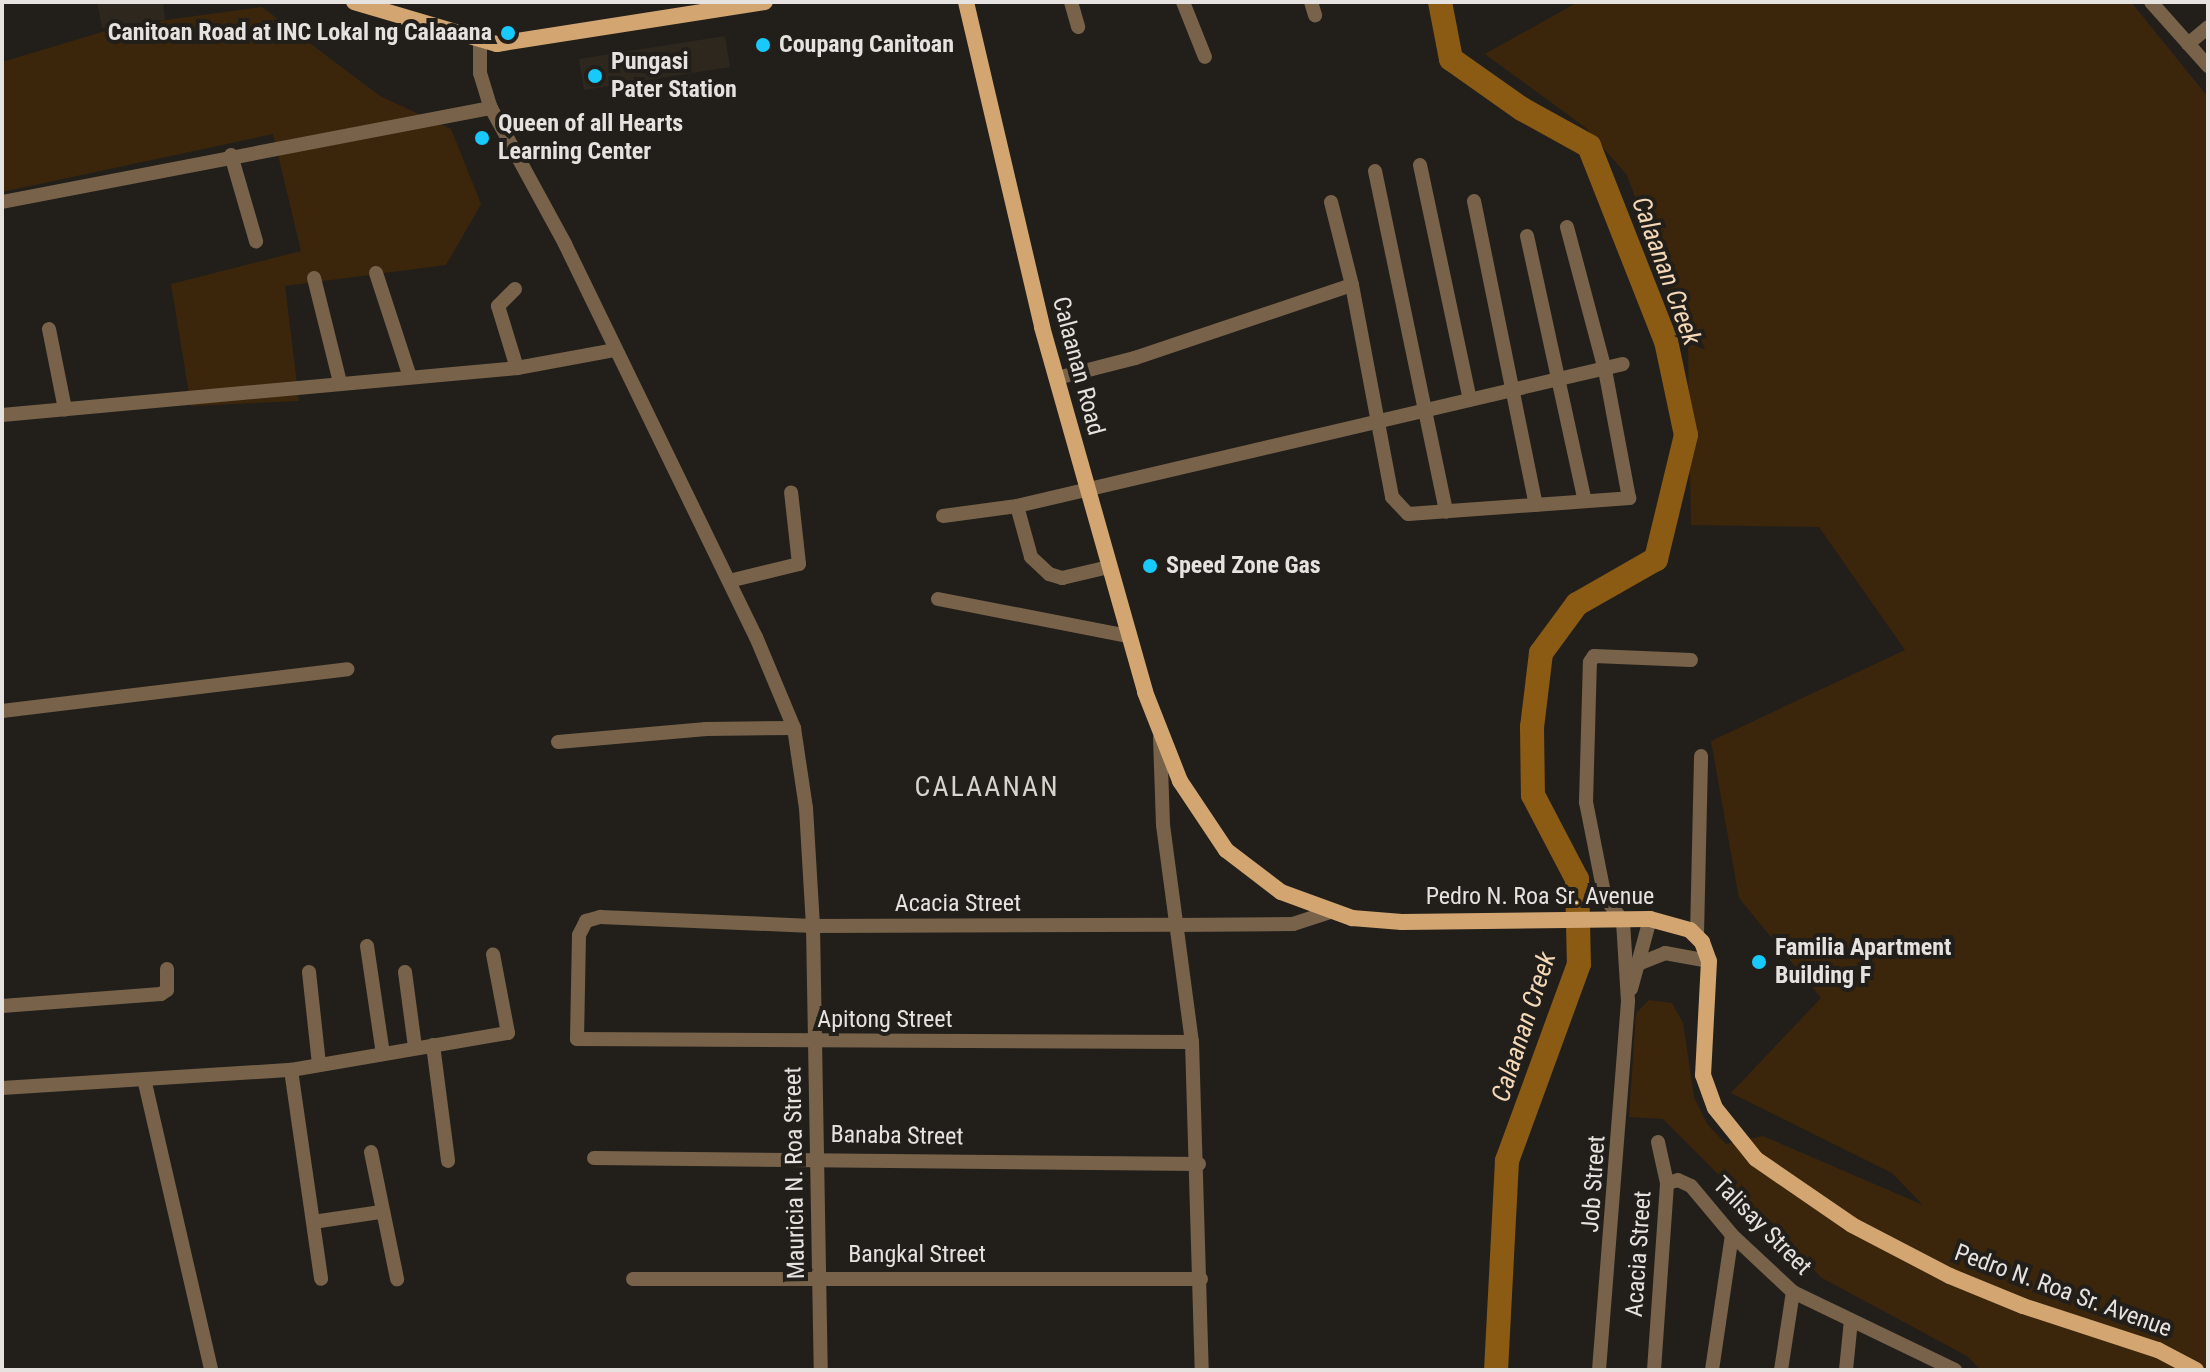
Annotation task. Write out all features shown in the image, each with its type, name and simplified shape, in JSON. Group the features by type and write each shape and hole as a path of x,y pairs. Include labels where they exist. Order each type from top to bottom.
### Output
{"main road":[{"path":"354,2 480,42 543,40 765,2"},
{"name":"Calaanan Road","path":"966,2 1057,378 1128,636 1160,738"},
{"name":"Pedro N. Roa Sr. Avenue","path":"1160,738 1195,808 1226,850 1281,892 1329,912 1402,922 1650,919 1681,925 1697,935 1709,961 1703,1075 1715,1108 1756,1159 1852,1225 1950,1276 2023,1306 2158,1350 2196,1370"}],"street":[{"path":"1071,2 1078,27"},
{"path":"1183,2 1205,57"},
{"path":"2151,2 2208,66"},
{"path":"2188,44 2208,27"},
{"name":"Mauricia N. Roa Street","path":"480,42 480,73 491,108 729,581 794,728 806,808 813,926 821,1370"},
{"path":"2,202 231,155 491,108"},
{"path":"231,155 256,241"},
{"path":"1420,165 1470,400"},
{"path":"1375,171 1446,512"},
{"path":"1474,201 1536,505"},
{"path":"1331,202 1352,285 1396,507 1408,514 1630,496 1605,370 1567,227"},
{"path":"1527,236 1585,501"},
{"path":"376,273 409,374"},
{"path":"314,278 340,382"},
{"path":"1057,378 1135,358 1352,285"},
{"path":"515,289 498,306 517,368"},
{"path":"49,329 65,409"},
{"path":"2,415 409,374 517,368 615,350"},
{"path":"943,516 1017,506 1561,381 1623,364"},
{"path":"729,581 799,564 791,492"},
{"path":"1017,506 1031,557 1049,574 1062,578 1109,567"},
{"path":"938,599 1128,636"},
{"path":"1623,921 1605,898 1586,802 1590,662 1594,656 1691,660"},
{"path":"2,711 347,669"},
{"path":"558,742 706,729 794,728"},
{"path":"1160,738 1159,786 1192,1042 1199,1164 1202,1370"},
{"path":"1697,935 1701,756"},
{"name":"Acacia Street","path":"577,1039 579,935 586,921 600,917 813,926 1175,925 1293,924 1329,912"},
{"name":"Job Street","path":"1628,1001 1650,919"},
{"name":"Job Street","path":"1599,1370 1628,1001 1623,921"},
{"path":"367,946 383,1054"},
{"path":"1638,964 1665,953 1709,961"},
{"path":"2,1088 145,1083 291,1070 508,1033 493,954"},
{"path":"2,1006 161,994 167,990 167,969"},
{"path":"309,972 319,1064"},
{"path":"405,972 415,1047"},
{"name":"Apitong Street","path":"577,1039 815,1043 1192,1042"},
{"path":"433,1045 448,1161"},
{"path":"291,1070 321,1279"},
{"path":"145,1083 211,1370"},
{"name":"Acacia Street","path":"1654,1370 1667,1183 1658,1142"},
{"path":"371,1152 397,1279"},
{"name":"Banaba Street","path":"594,1158 816,1156 1199,1164"},
{"name":"Talisay Street","path":"1667,1183 1678,1180 1691,1186 1732,1235 1793,1292 1955,1370"},
{"path":"313,1222 381,1212"},
{"path":"1712,1370 1732,1235"},
{"name":"Bangkal Street","path":"633,1279 818,1276 1201,1279"},
{"path":"1781,1370 1793,1292"},
{"path":"1846,1370 1851,1320"}],"shaded area":[{"path":"97,2 163,2 165,20 102,28"},
{"path":"1578,2 2131,2 2208,97 2208,1370 1981,1370 1967,1356 1822,1278 1663,1119 1629,1117 1636,1013 1649,1000 1672,1003 1683,1023 1694,1097 1707,1124 1726,1144 1763,1136 1923,1205 1892,1173 1731,1093 1821,998 1739,898 1711,741 1905,650 1819,527 1691,525 1688,346 1627,175 1586,128 1485,54"},
{"path":"262,7 380,96 451,129 481,204 446,265 285,286 299,401 191,406 171,284 301,251 273,134 2,192 2,62 122,26"},
{"path":"725,36 730,67 584,90 579,59"}],"waterway":[{"name":"Calaanan Creek","path":"1440,2 1451,59 1522,109 1589,146 1666,341 1686,435 1656,559 1577,604 1541,653 1532,727 1533,795 1577,879 1579,964 1507,1161 1496,1370"}],"place":[{"name":"Canitoan Road at INC Lokal ng Calaaana","path":"508,33"},
{"name":"Coupang Canitoan","path":"763,45"},
{"name":"Pungasi Pater Station","path":"595,76"},
{"name":"Queen of all Hearts Learning Center","path":"482,138"},
{"name":"Speed Zone Gas","path":"1150,566"},
{"name":"Familia Apartment Building F","path":"1759,962"}],"district":[{"name":"CALAANAN","path":"987,787"}]}
